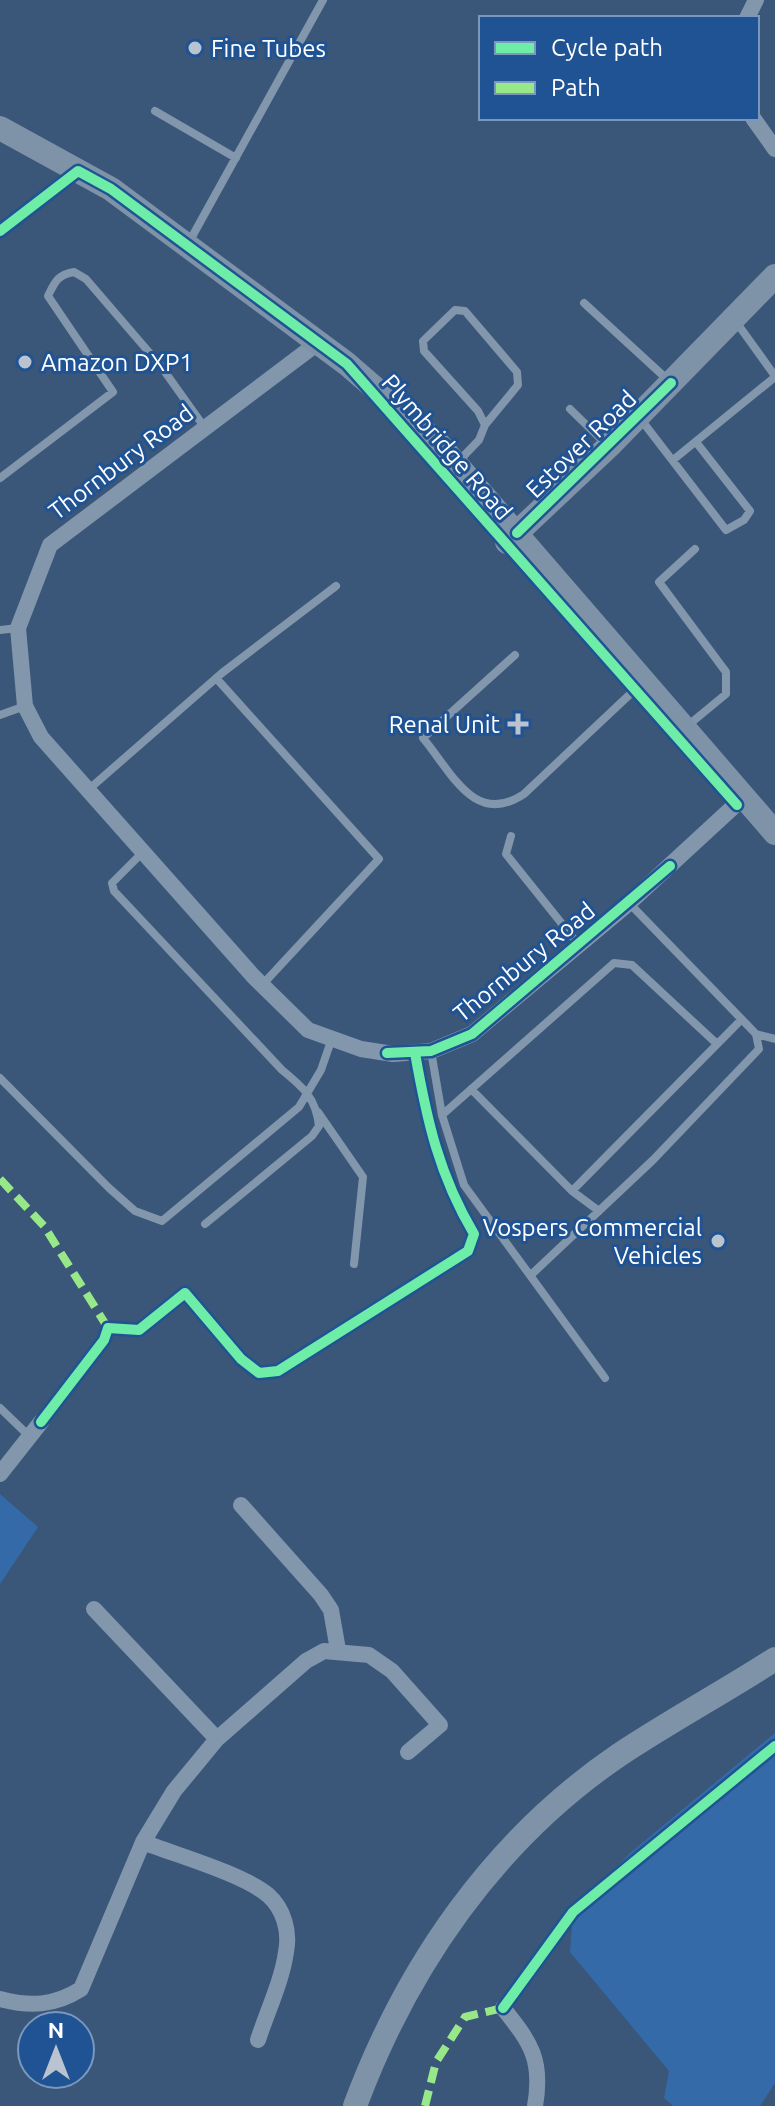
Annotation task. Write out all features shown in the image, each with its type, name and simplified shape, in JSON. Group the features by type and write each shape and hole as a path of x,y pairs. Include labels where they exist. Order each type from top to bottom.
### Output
{"main road":[{"name":"Plymbridge Road","path":"0,128 111,189 347,364 437,442 512,538"},
{"name":"Estover Road","path":"512,538 609,446 775,276"},
{"name":"Plymbridge Road","path":"347,364 512,538 740,801 765,823 775,848"},
{"path":"355,2106 389,2024 420,1966 476,1887 541,1819 616,1757 775,1659"}],"street":[{"path":"754,120 775,149"},
{"name":"Thornbury Road","path":"319,342 50,545 18,628 25,706 41,737 263,984 308,1030 331,1041 393,1054 431,1051 472,1034 629,903 740,801"},
{"path":"0,1474 41,1422"},
{"path":"241,1505 321,1595 331,1610 338,1650"},
{"path":"94,1609 217,1739"},
{"path":"0,1999 22,2005 48,2004 81,1989 143,1842 174,1791 217,1739 306,1661 324,1651 338,1650 369,1655 392,1671 440,1725 408,1752"},
{"path":"143,1842 250,1884 269,1895 281,1911 287,1932 286,1952 258,2040"},
{"path":"503,2008 530,2042 540,2077 535,2106"}],"lane":[{"path":"188,246 323,0"},
{"path":"155,111 236,158"},
{"path":"0,478 113,392 48,296 57,278 64,274 74,272 86,279 160,365 205,428"},
{"path":"584,303 671,383"},
{"path":"456,464 479,440 485,425 518,385 517,372 465,311 455,310 423,341 424,351 478,411 485,425"},
{"path":"673,460 775,377 734,319"},
{"path":"570,409 609,446"},
{"path":"639,416 726,530 744,520 750,511 696,442"},
{"path":"680,732 726,694 728,684 726,672 659,582 695,549"},
{"path":"88,790 216,678 336,586"},
{"path":"0,630 18,628"},
{"path":"515,655 423,738 474,801 491,807 506,806 524,794 639,686"},
{"path":"216,678 379,859 263,984"},
{"path":"0,715 25,706"},
{"path":"511,836 506,854 579,945"},
{"path":"143,852 112,883 114,891 282,1070 309,1092 318,1112 363,1177 354,1264"},
{"path":"629,903 756,1034 775,1039"},
{"path":"442,1115 614,963 632,965 716,1043"},
{"path":"572,1191 741,1020"},
{"path":"532,1274 599,1211 759,1049 756,1034"},
{"path":"0,1078 135,1211 162,1221 299,1107 309,1092 331,1041"},
{"path":"431,1051 442,1115 464,1185 532,1274 605,1378"},
{"path":"471,1089 572,1191 599,1211"},
{"path":"205,1224 312,1136 319,1126 318,1112"},
{"path":"0,1408 28,1435"}],"shaded area":[{"path":"0,1494 38,1527 0,1584"},
{"path":"775,1733 775,2083 760,2106 673,2106 664,2098 669,2071 570,1952 573,1912 630,1853"}],"marked path":[{"path":"0,1179 44,1226 108,1328"},
{"path":"425,2106 436,2062 465,2017 503,2008"}],"cycle path":[{"path":"0,231 78,171 111,189 347,364 737,805"},
{"path":"517,533 671,383"},
{"path":"387,1053 431,1051 472,1034 670,866"},
{"path":"41,1422 104,1340 108,1328 139,1330 185,1293 241,1359 259,1373 278,1371 468,1251 474,1234 443,1169 424,1102 415,1053"},
{"path":"503,2008 573,1912 775,1746"}],"place":[{"name":"Fine Tubes","path":"195,48"},
{"name":"Amazon DXP1","path":"25,362"},
{"name":"Renal Unit","path":"518,724"},
{"name":"Vospers Commercial Vehicles","path":"718,1241"}]}
